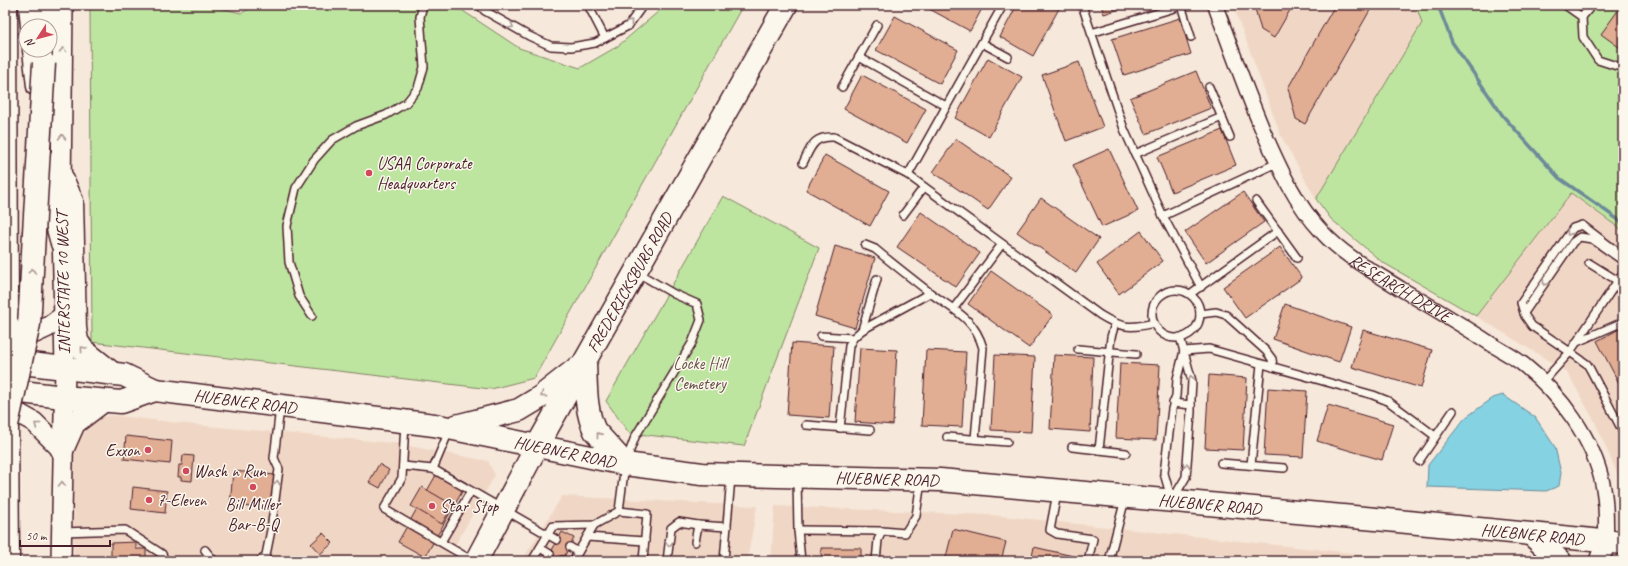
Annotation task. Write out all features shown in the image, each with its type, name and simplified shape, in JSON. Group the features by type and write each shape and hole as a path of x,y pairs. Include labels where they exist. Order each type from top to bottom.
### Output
{"main road":[{"path":"6,5 6,419 8,561"},
{"path":"30,5 31,18"},
{"path":"45,18 46,5"},
{"name":"INTERSTATE 10 WEST","path":"61,561 63,397 65,367 61,176 63,5"},
{"name":"FREDERICKSBURG ROAD","path":"476,561 537,446 636,272 778,13"},
{"path":"6,419 29,324 41,58"},
{"path":"41,58 47,188 62,243"},
{"path":"61,176 72,201 75,328 77,340 83,350 113,374"},
{"path":"6,328 35,333 48,327 64,315"},
{"name":"HUEBNER ROAD","path":"5,360 124,375 155,390 451,428 625,464 702,474 921,480 1058,490 1532,535 1610,552"},
{"path":"451,428 519,410 539,398 585,362"},
{"path":"585,362 586,389 590,416 593,425 602,439 625,464"},
{"name":"HUEBNER ROAD","path":"5,390 121,402 155,390"},
{"path":"6,419 18,413 34,422 62,450 74,423 103,401"},
{"path":"1532,535 1560,561"}],"street":[{"name":"RESEARCH DRIVE","path":"1215,5 1245,88 1277,163 1292,194 1305,213 1338,247 1366,268 1523,364 1543,382 1562,404 1577,425 1597,465 1603,486 1610,552"}],"lane":[{"path":"312,316 299,296 289,262 287,226 296,188 314,160 332,140 356,126 386,115 406,103 418,88 424,66 420,17 423,5"},
{"path":"479,5 485,11 529,36 551,46 577,46 595,43 628,26 643,5"},
{"path":"588,5 605,38"},
{"path":"908,175 1003,5"},
{"path":"1082,5 1124,129 1163,216 1200,287"},
{"path":"1091,33 1181,5 1191,37"},
{"path":"1565,5 1582,17"},
{"path":"1592,5 1582,17 1582,37 1598,60 1623,68"},
{"path":"842,87 877,25"},
{"path":"982,43 1008,57"},
{"path":"859,57 946,106"},
{"path":"1209,87 1230,137"},
{"path":"1135,154 1222,117"},
{"path":"803,163 811,146 817,139 825,136 834,137 908,175 1100,315 1115,324 1134,327 1154,323"},
{"path":"1163,216 1277,163"},
{"path":"903,215 924,187"},
{"path":"1256,201 1297,258"},
{"path":"1623,256 1582,225 1573,228 1522,303 1524,313 1532,326 1587,364 1623,432"},
{"path":"1190,294 1278,231"},
{"path":"1524,313 1573,242 1580,237 1592,239 1623,261"},
{"path":"954,308 1002,244"},
{"path":"865,245 875,249 930,293 954,308 971,324 979,335 983,348 975,439"},
{"path":"1589,263 1618,281"},
{"path":"619,511 625,464 635,437 692,343 701,320 697,304 674,294 636,272"},
{"path":"1543,382 1570,352 1623,273"},
{"path":"862,330 877,279"},
{"path":"1175,290 1181,290 1190,294 1197,302 1200,314 1196,326 1186,335 1180,337 1168,336 1162,333 1154,323 1152,316 1154,304 1163,294 1175,290"},
{"path":"840,428 849,346 853,338 862,330 930,293"},
{"path":"1200,314 1216,312 1226,315 1266,350 1272,359 1273,367"},
{"path":"1576,342 1623,322"},
{"path":"1099,450 1111,337 1115,324"},
{"path":"821,336 853,338"},
{"path":"1172,501 1186,477 1191,405 1192,381 1180,337"},
{"path":"1078,349 1136,354"},
{"path":"1184,351 1209,349 1373,395 1388,401 1435,436"},
{"path":"1172,501 1164,473 1173,403 1176,396 1176,379 1184,351"},
{"path":"1251,465 1261,364"},
{"path":"1173,403 1191,405"},
{"path":"260,561 266,555 271,534 279,469 274,458 280,406"},
{"path":"1419,461 1452,411"},
{"path":"405,421 402,478 384,508 473,561"},
{"path":"806,425 870,430"},
{"path":"433,469 451,428"},
{"path":"947,437 1007,442"},
{"path":"1072,447 1126,453"},
{"path":"1221,462 1284,468"},
{"path":"403,466 433,469 558,540"},
{"path":"724,561 731,475"},
{"path":"797,476 798,530 801,561"},
{"path":"798,530 882,531 905,533 916,516 921,480"},
{"path":"1058,490 1050,530 1057,534 1093,539 1088,561"},
{"path":"441,542 472,491"},
{"path":"1109,561 1125,497"},
{"path":"532,561 553,526 594,525 619,511 647,514 643,561"},
{"path":"667,561 671,528 679,522 727,527"},
{"path":"695,542 698,524"},
{"path":"573,561 594,525"},
{"path":"61,532 125,530 162,554 165,561"},
{"path":"876,561 878,540 882,531"},
{"path":"587,537 645,541"},
{"path":"570,547 578,552"},
{"path":"540,548 550,554"},
{"path":"205,550 214,561"}],"shaded area":[{"path":"1233,5 1416,5 1423,23 1316,199 1281,136"},
{"path":"1571,193 1623,231 1623,487 1595,422 1567,372 1476,316"},
{"path":"111,415 196,425 393,443 488,461 495,475 446,561 74,561 73,449 80,436 89,426 102,417"},
{"path":"562,496 757,506 747,561 522,561"},
{"path":"775,506 991,515 1352,553 1392,561 771,561"}],"green space":[{"name":"USAA Corporate Headquarters","path":"90,5 208,5 241,13 258,5 454,5 519,48 580,68 618,46 659,11 661,5 743,5 534,378 491,389 92,342"},
{"path":"1416,5 1623,5 1623,231 1571,193 1476,316 1382,262 1331,219 1316,199 1422,23"},
{"name":"Locke Hill Cemetery","path":"723,196 819,248 744,446 629,433 606,401"}],"water":[{"path":"1503,395 1535,417 1555,447 1561,473 1559,486 1546,491 1427,487 1428,465 1465,418 1493,398"}],"building":[{"path":"922,5 984,5 970,31"},
{"path":"1017,5 1061,5 1033,56 1000,37"},
{"path":"1101,5 1132,5 1104,14"},
{"path":"1254,5 1293,5 1274,38 1261,30"},
{"path":"1335,5 1373,5 1305,124 1296,119 1288,88"},
{"path":"1623,5 1623,50 1601,34"},
{"path":"895,16 958,50 940,84 876,50"},
{"path":"1180,18 1191,54 1124,75 1112,39"},
{"path":"988,58 1022,77 989,137 955,118"},
{"path":"1079,62 1103,127 1066,141 1042,75"},
{"path":"1196,71 1211,108 1146,134 1130,98"},
{"path":"862,75 926,109 907,143 844,109"},
{"path":"1222,130 1236,165 1172,192 1157,157"},
{"path":"956,139 1011,177 988,210 933,172"},
{"path":"1109,149 1138,211 1102,227 1073,165"},
{"path":"825,155 889,191 870,226 806,190"},
{"path":"1243,192 1264,222 1206,263 1185,232"},
{"path":"1041,198 1099,239 1076,273 1017,232"},
{"path":"921,212 980,253 956,287 897,247"},
{"path":"1141,231 1163,261 1119,294 1097,264"},
{"path":"835,246 875,258 855,328 815,316"},
{"path":"1280,247 1302,278 1245,318 1223,287"},
{"path":"991,271 1053,315 1029,348 968,304"},
{"path":"1285,304 1351,327 1339,362 1273,339"},
{"path":"1623,327 1623,391 1597,341"},
{"path":"1363,330 1432,350 1421,388 1352,367"},
{"path":"792,343 834,346 829,418 787,415"},
{"path":"860,348 897,350 893,425 855,422"},
{"path":"926,350 966,352 962,427 922,425"},
{"path":"995,355 1035,357 1031,432 991,430"},
{"path":"1054,355 1093,357 1090,432 1050,429"},
{"path":"1120,363 1160,365 1156,440 1116,438"},
{"path":"1209,375 1247,378 1243,450 1205,448"},
{"path":"1268,388 1307,391 1303,457 1264,455"},
{"path":"1328,405 1393,424 1382,460 1317,441"},
{"name":"Exxon","path":"126,436 172,441 170,464 124,459"},
{"name":"Wash n Run","path":"183,455 194,456 192,481 181,480 181,477 178,477 179,465 182,465"},
{"path":"379,464 389,470 380,488 369,482"},
{"path":"440,468 467,483 425,557 398,542"},
{"name":"Bill Miller Bar-B-Q","path":"233,471 275,475 272,509 230,505"},
{"name":"7-Eleven","path":"133,487 167,491 165,513 131,509"},
{"name":"Star Stop","path":"422,487 453,505 442,524 411,506"},
{"path":"953,529 1006,542 1001,561 945,561"},
{"path":"562,532 574,538 562,561 546,561"},
{"path":"323,533 333,543 320,554 311,544"},
{"path":"136,542 136,549 146,549 146,561 111,561 111,543"},
{"path":"1034,547 1086,559 1085,561 1031,561"},
{"path":"821,548 861,548 861,561 822,561"}],"waterway":[{"path":"1438,5 1452,42 1503,116 1559,178 1623,223"}],"place":[{"name":"USAA Corporate Headquarters","path":"369,173"},
{"name":"Exxon","path":"148,450"},
{"name":"Wash n Run","path":"186,471"},
{"name":"Bill Miller Bar-B-Q","path":"253,487"},
{"name":"7-Eleven","path":"149,500"},
{"name":"Star Stop","path":"432,506"}]}
